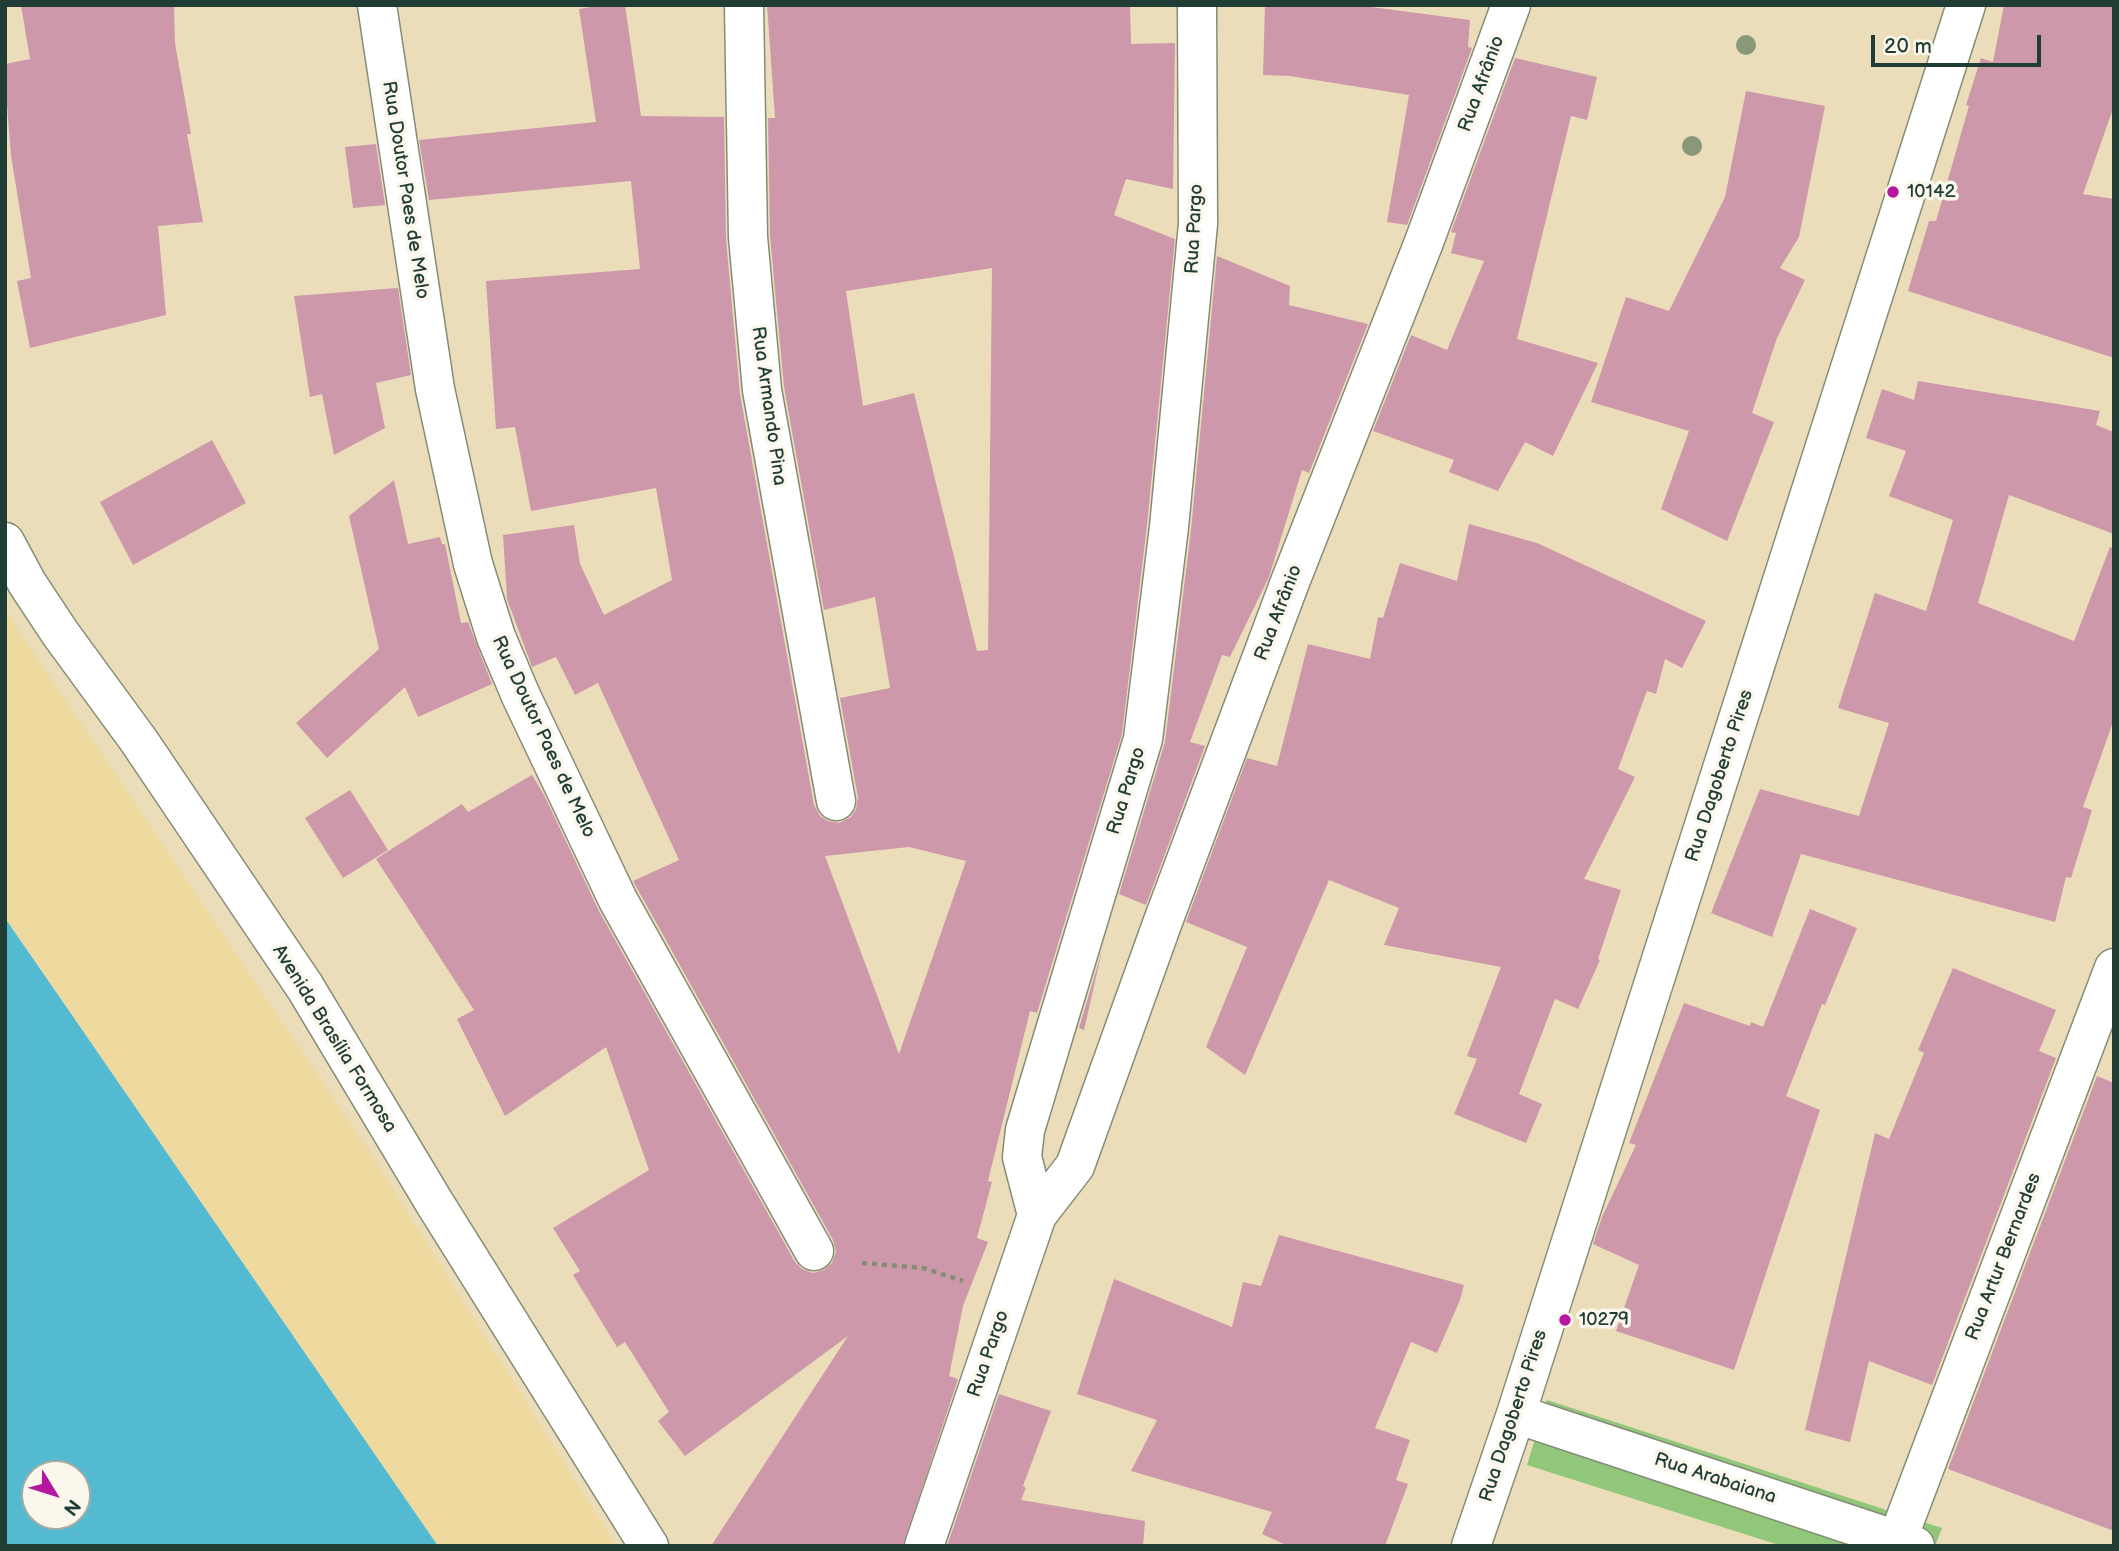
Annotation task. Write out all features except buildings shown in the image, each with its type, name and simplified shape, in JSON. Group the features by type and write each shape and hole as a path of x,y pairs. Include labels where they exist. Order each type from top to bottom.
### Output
{"street":[{"name":"Rua Doutor Paes de Melo","path":"377,5 435,388 472,564 496,637 618,900 814,1251"},
{"name":"Rua Armando Pina","path":"744,5 748,237 762,390 836,802"},
{"name":"Rua Pargo","path":"924,1546 1037,1214 1022,1157 1025,1130 1143,739 1169,527 1198,224 1197,5"},
{"name":"Rua Afrânio","path":"1037,1214 1075,1166 1262,658 1424,242 1511,5"},
{"name":"Rua Dagoberto Pires","path":"1471,1546 1516,1413 1966,5"},
{"name":"Avenida Brasília Formosa","path":"5,542 27,583 60,633 139,741 305,986 434,1202 649,1546"},
{"name":"Rua Artur Bernardes","path":"1902,1544 2114,968"},
{"name":"Rua Arabaiana","path":"1516,1413 1902,1544"}],"path":[{"path":"814,1251 832,1260 923,1268 969,1283"}],"green space":[{"path":"1547,1400 1942,1528 1935,1546 1782,1546 1527,1465"}],"sand":[{"path":"5,610 367,1148 616,1546 438,1546 5,917"}],"water":[{"path":"5,918 438,1546 5,1546"}],"place":[{"name":"10142","path":"1893,192"},
{"name":"10279","path":"1565,1320"}]}
